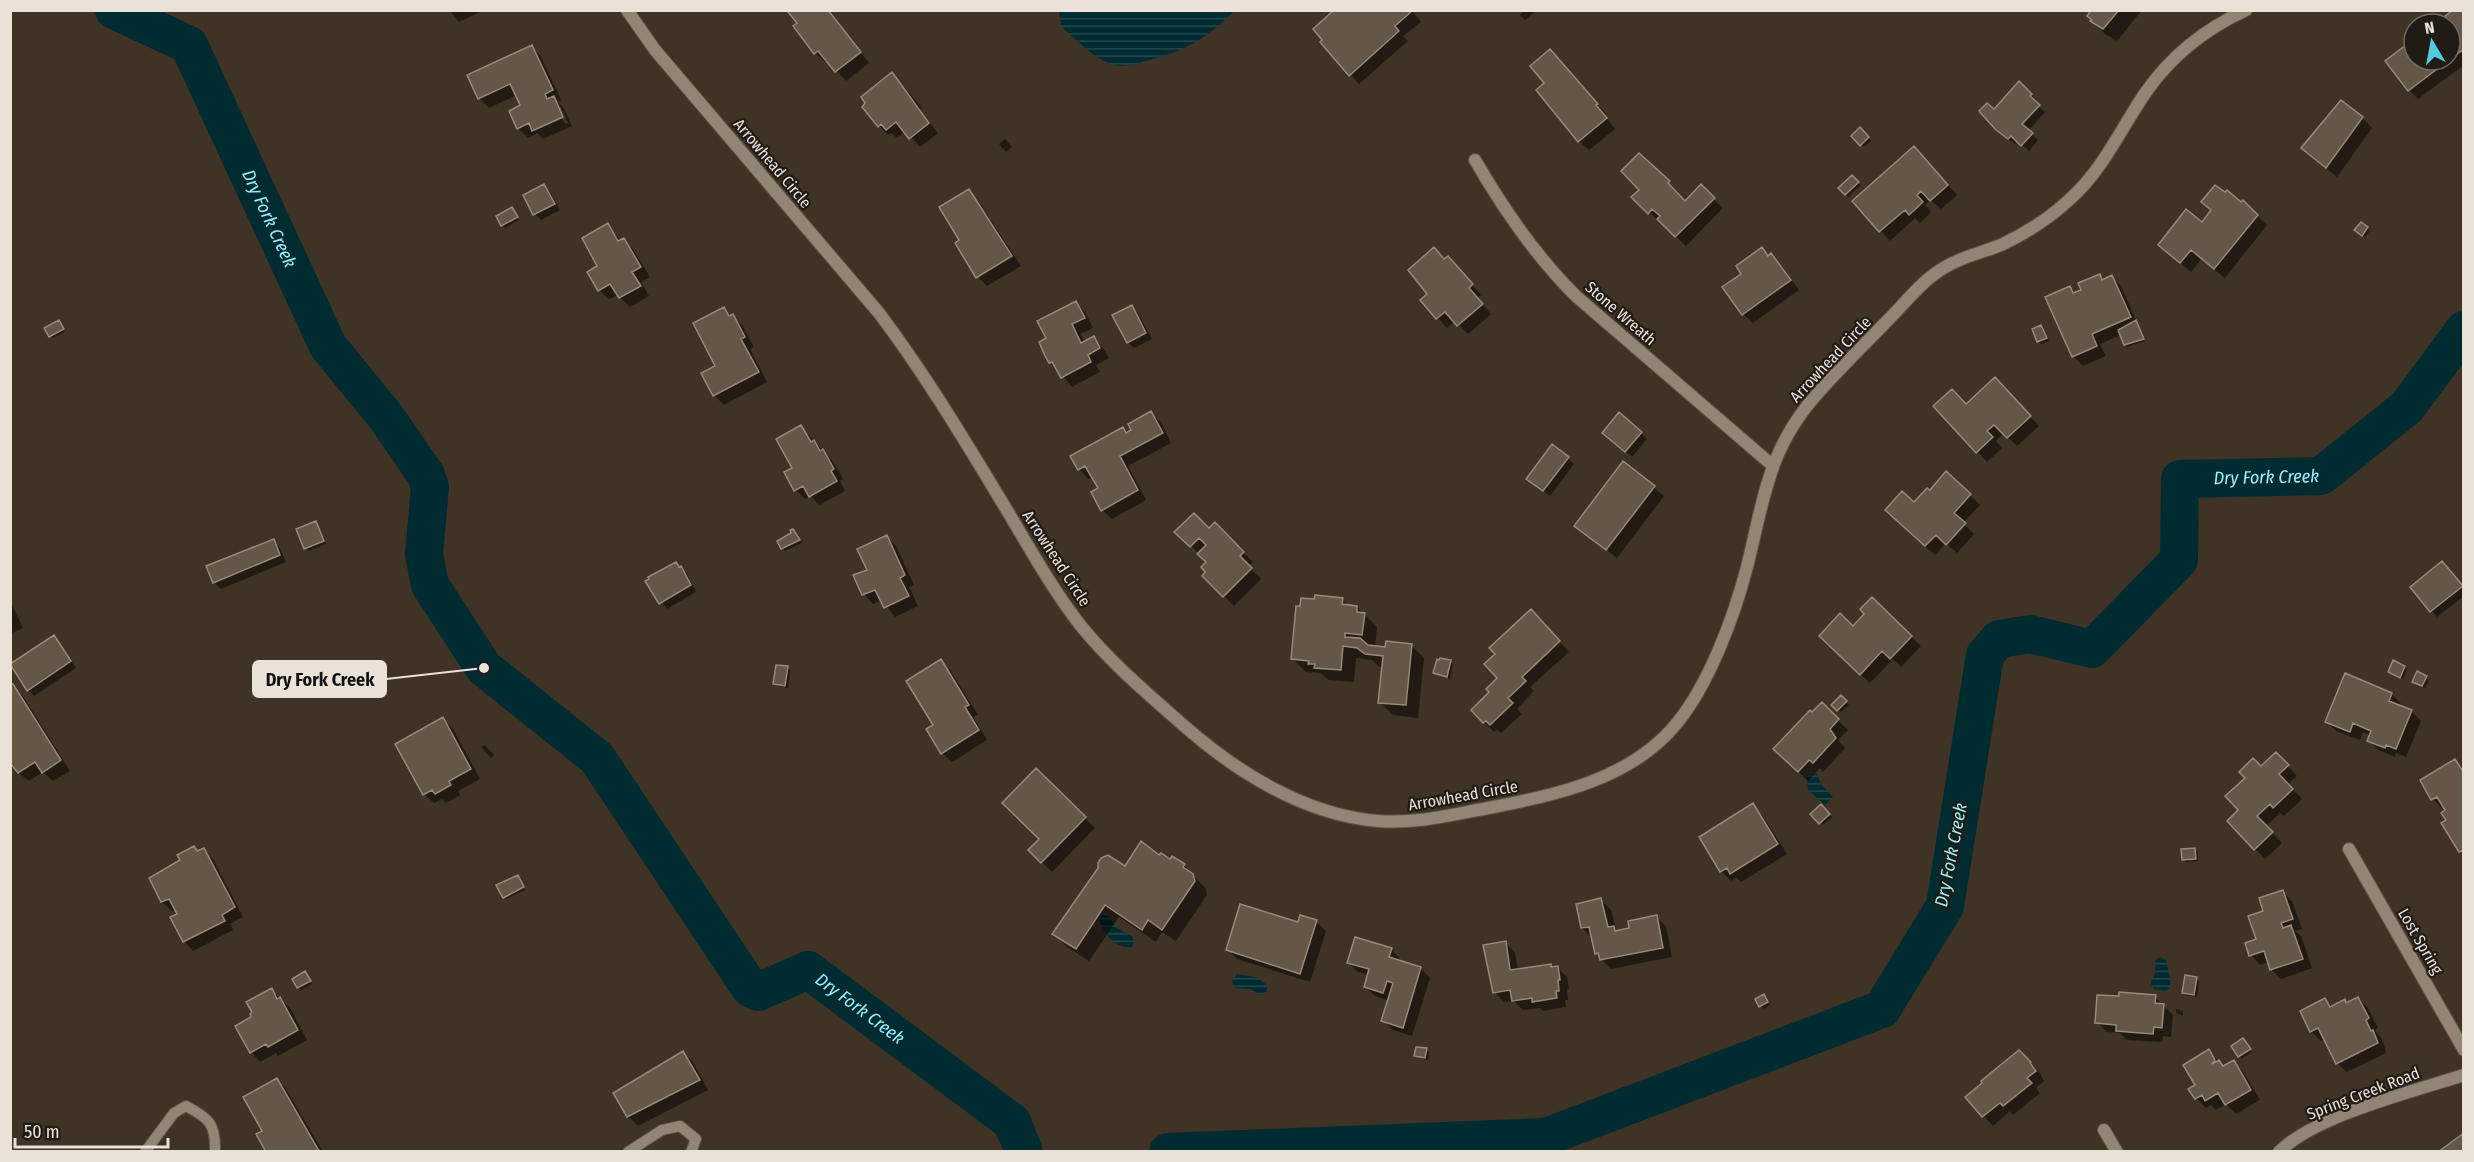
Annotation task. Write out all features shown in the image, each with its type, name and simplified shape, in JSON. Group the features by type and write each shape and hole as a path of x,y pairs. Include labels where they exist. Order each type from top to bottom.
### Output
{"street":[{"name":"Arrowhead Circle","path":"627,10 655,50 879,312 912,357 1048,579 1080,624 1116,666 1205,744 1261,782 1307,804 1341,815 1375,821 1427,820 1552,795 1583,785 1614,771 1641,755 1675,725 1700,688 1728,624 1745,573 1772,465 1796,420 1817,393 1917,288 1948,265 2005,243 2049,218 2075,195 2097,169 2146,92 2168,65 2206,31 2246,10"},
{"name":"Stone Wreath","path":"1475,160 1528,243 1551,272 1772,465"},
{"name":"Lost Spring","path":"2349,849 2463,1050"},
{"name":"Spring Creek Road","path":"2278,1152 2312,1129 2341,1116 2463,1075"},
{"path":"2104,1130 2117,1152"}],"lane":[{"path":"145,1152 174,1113 186,1106 206,1116 215,1135 214,1152"},
{"path":"628,1152 662,1130 680,1126 696,1139 691,1152"}],"water":[{"path":"1059,10 1234,11 1214,29 1184,48 1160,57 1122,66 1100,59 1079,43 1061,26"},
{"path":"1817,774 1821,784 1833,797 1825,805 1808,790 1806,775"},
{"path":"1107,915 1117,928 1132,936 1134,941 1132,947 1121,946 1111,939 1099,918"},
{"path":"2160,957 2166,960 2170,977 2170,988 2165,991 2154,989 2151,983 2155,971 2155,960"},
{"path":"1237,974 1256,977 1267,985 1267,991 1259,995 1251,989 1235,988 1232,981"}],"building":[{"path":"790,10 828,10 861,52 835,72 818,51 814,54 793,26 797,23 788,12"},
{"path":"1334,10 1412,11 1395,26 1399,31 1349,76 1320,42 1322,40 1313,29"},
{"path":"2091,10 2119,10 2103,29 2090,21 2092,20 2087,16"},
{"path":"2464,10 2464,49 2462,50 2462,12 2450,12"},
{"path":"532,45 553,90 545,94 547,99 554,96 563,117 532,131 529,123 517,129 509,111 520,105 510,84 478,99 467,75"},
{"path":"2402,48 2402,72 2433,72 2408,91 2385,61"},
{"path":"1550,49 1598,104 1596,105 1607,118 1578,142 1536,90 1544,83 1530,66"},
{"path":"892,72 929,123 909,139 896,122 886,130 881,124 878,127 862,107 865,103 861,97"},
{"path":"2019,81 2040,105 2022,124 2033,133 2021,146 2011,136 2008,139 1995,129 1979,111 1987,103 1994,109"},
{"path":"2341,100 2363,117 2326,168 2301,148"},
{"path":"1860,127 1869,137 1860,146 1851,136"},
{"path":"1914,146 1948,185 1930,201 1921,191 1917,195 1923,202 1909,215 1905,210 1879,232 1852,201"},
{"path":"1639,153 1670,181 1668,183 1685,201 1701,184 1715,198 1675,237 1657,219 1660,216 1652,209 1648,214 1631,197 1639,190 1621,171"},
{"path":"1852,175 1859,182 1845,195 1838,188"},
{"path":"544,184 555,204 533,215 523,195"},
{"path":"2215,185 2225,192 2227,190 2241,202 2243,200 2258,215 2214,269 2191,250 2180,263 2158,245 2186,209 2202,222 2211,210 2201,202"},
{"path":"969,189 1012,256 976,278 955,243 959,240 939,207"},
{"path":"512,207 518,217 501,226 496,216"},
{"path":"2361,222 2368,227 2362,236 2354,230"},
{"path":"608,223 618,241 624,238 641,267 632,272 641,286 619,298 610,284 598,291 587,272 597,266 582,238"},
{"path":"1434,247 1444,259 1448,256 1473,284 1469,288 1483,304 1457,326 1445,312 1436,319 1420,300 1427,294 1408,270"},
{"path":"1762,247 1768,256 1771,253 1791,280 1742,315 1722,287 1741,274 1736,266"},
{"path":"2100,274 2102,280 2112,275 2131,317 2092,334 2097,346 2072,357 2045,297 2070,286 2073,293 2081,290 2078,283"},
{"path":"1076,301 1085,318 1072,324 1081,343 1094,336 1100,348 1088,355 1091,362 1061,378 1052,362 1049,363 1039,342 1046,338 1037,321"},
{"path":"1132,305 1146,333 1127,343 1112,315"},
{"path":"724,307 729,316 733,314 745,337 741,339 759,372 713,396 701,373 715,366 693,323"},
{"path":"59,320 64,329 49,337 44,328"},
{"path":"2136,320 2144,339 2124,345 2118,330"},
{"path":"2041,325 2047,338 2037,342 2032,329"},
{"path":"1995,377 2031,416 2007,438 1994,425 1987,431 1993,437 1976,453 1933,406 1952,389 1966,404"},
{"path":"1151,411 1163,433 1120,456 1138,490 1101,511 1091,492 1098,488 1085,466 1078,470 1070,456 1123,427 1126,433 1131,430 1128,424"},
{"path":"1619,412 1642,432 1625,452 1602,433"},
{"path":"801,425 811,442 814,440 820,451 823,449 834,469 831,471 837,481 809,497 803,486 794,491 784,472 792,468 776,439"},
{"path":"1552,444 1569,457 1543,491 1526,479"},
{"path":"1623,461 1655,486 1606,550 1574,526"},
{"path":"1946,471 1971,494 1954,513 1966,523 1946,545 1936,535 1925,546 1885,510 1902,491 1914,502 1927,488 1930,490"},
{"path":"1194,513 1209,528 1215,522 1244,552 1240,556 1252,568 1223,597 1202,576 1205,572 1201,567 1206,562 1197,554 1206,545 1199,538 1190,547 1174,532"},
{"path":"316,521 324,541 304,549 296,529"},
{"path":"793,529 800,540 781,549 777,541 791,533 790,530"},
{"path":"887,535 905,575 900,578 909,596 884,608 875,590 862,595 853,575 867,570 857,549"},
{"path":"274,539 280,555 213,583 206,566"},
{"path":"2442,561 2463,586 2430,612 2410,587"},
{"path":"676,562 679,567 681,566 691,585 659,604 645,581 649,579 648,577"},
{"path":"1315,595 1343,598 1342,604 1357,606 1357,612 1365,613 1362,635 1345,633 1345,637 1360,638 1368,645 1385,647 1386,641 1412,644 1406,705 1378,703 1383,656 1365,654 1357,648 1343,646 1341,670 1314,668 1315,664 1308,664 1309,661 1291,659 1296,606 1300,606 1301,598 1314,599"},
{"path":"1872,597 1912,636 1890,659 1882,651 1860,675 1819,636 1840,613 1853,626 1864,614 1860,609"},
{"path":"1531,609 1560,641 1522,677 1526,681 1508,698 1513,703 1490,725 1486,721 1483,723 1471,710 1489,692 1486,689 1497,678 1484,664 1495,654 1489,648"},
{"path":"54,635 71,661 27,691 10,664"},
{"path":"941,659 969,705 965,707 979,730 941,754 926,729 933,725 906,681"},
{"path":"1437,659 1451,660 1447,677 1433,673"},
{"path":"2393,660 2405,666 2400,678 2388,672"},
{"path":"776,665 788,666 785,686 773,684"},
{"path":"2417,671 2427,676 2422,686 2412,682"},
{"path":"2345,673 2392,693 2389,701 2412,710 2396,749 2386,745 2385,748 2367,741 2371,731 2353,723 2350,732 2325,722"},
{"path":"13,684 61,760 42,773 35,762 18,773 10,763 10,686"},
{"path":"1841,695 1847,701 1837,711 1831,705"},
{"path":"1822,702 1839,719 1830,729 1836,738 1813,763 1809,760 1798,772 1773,749 1810,710 1812,712"},
{"path":"443,717 471,769 449,781 451,785 435,794 432,790 423,795 395,744"},
{"path":"2276,752 2289,765 2279,774 2293,789 2273,808 2270,804 2257,816 2273,832 2254,850 2227,821 2238,810 2225,796 2245,778 2239,772 2253,758 2261,766"},
{"path":"2455,759 2464,773 2464,850 2459,852 2441,823 2446,820 2441,813 2445,810 2437,797 2431,800 2420,780"},
{"path":"1036,768 1086,817 1041,863 1028,850 1039,839 1002,803"},
{"path":"1753,803 1778,844 1730,874 1727,868 1720,872 1699,837"},
{"path":"1821,804 1830,814 1819,824 1810,814"},
{"path":"1141,841 1159,855 1161,853 1170,859 1172,856 1185,864 1183,867 1193,874 1195,881 1162,930 1148,920 1142,930 1105,905 1076,949 1052,934 1098,868 1101,858 1108,855 1125,866"},
{"path":"194,846 197,851 204,848 235,907 222,915 225,921 183,942 170,917 177,914 169,899 161,902 149,878 180,860 177,855"},
{"path":"2195,848 2196,859 2182,860 2181,849"},
{"path":"518,875 524,887 503,898 496,885"},
{"path":"2283,890 2293,919 2281,923 2283,928 2291,925 2303,959 2270,970 2264,951 2249,956 2245,943 2256,939 2248,916 2263,911 2259,898"},
{"path":"1601,898 1608,927 1614,926 1615,931 1629,928 1628,921 1657,915 1663,948 1600,960 1598,953 1595,954 1589,927 1581,928 1576,904"},
{"path":"1240,904 1298,922 1300,915 1317,920 1300,974 1226,950"},
{"path":"1355,937 1392,948 1389,957 1421,967 1403,1028 1381,1021 1393,983 1387,981 1383,993 1364,987 1369,969 1347,963"},
{"path":"1506,941 1510,970 1551,964 1551,967 1558,966 1560,980 1558,980 1559,991 1556,991 1557,998 1532,1002 1532,998 1512,1001 1510,990 1493,993 1483,945"},
{"path":"305,971 311,981 297,988 292,979"},
{"path":"2185,975 2197,977 2194,995 2182,993"},
{"path":"272,988 277,999 280,997 298,1030 268,1047 266,1044 250,1053 235,1026 251,1017 252,1012 246,1002"},
{"path":"2119,992 2156,995 2155,1003 2164,1004 2162,1028 2154,1027 2153,1034 2116,1031 2116,1025 2095,1023 2097,995 2119,996"},
{"path":"1764,994 1768,1002 1759,1007 1755,999"},
{"path":"2358,997 2369,1018 2366,1020 2378,1043 2336,1064 2318,1028 2310,1032 2300,1011 2325,998 2330,1007 2345,999 2346,1003"},
{"path":"2243,1038 2251,1049 2238,1057 2231,1046"},
{"path":"1416,1047 1427,1048 1425,1058 1414,1056"},
{"path":"2209,1049 2215,1060 2212,1064 2219,1060 2223,1066 2234,1060 2251,1090 2225,1105 2218,1093 2205,1101 2202,1095 2195,1099 2188,1089 2195,1085 2183,1065"},
{"path":"2019,1050 2036,1071 2027,1078 2032,1083 2003,1106 2000,1103 1982,1117 1965,1097"},
{"path":"683,1051 700,1080 627,1117 613,1093"},
{"path":"277,1078 320,1152 266,1152 256,1134 262,1131 243,1097"},
{"path":"2464,1133 2464,1152 2438,1152"}],"waterway":[{"name":"Dry Fork Creek","path":"114,10 189,45 328,346 386,417 426,475 430,487 424,554 430,585 484,668 597,758 750,988 758,992 808,970 1012,1122 1024,1152"},
{"name":"Dry Fork Creek","path":"1168,1152 1546,1137 1882,1009 1945,906 1985,655 1999,639 2030,634 2092,649 2179,560 2180,479 2321,476 2407,407 2464,330"}],"place":[{"name":"Dry Fork Creek","path":"484,668"}]}
